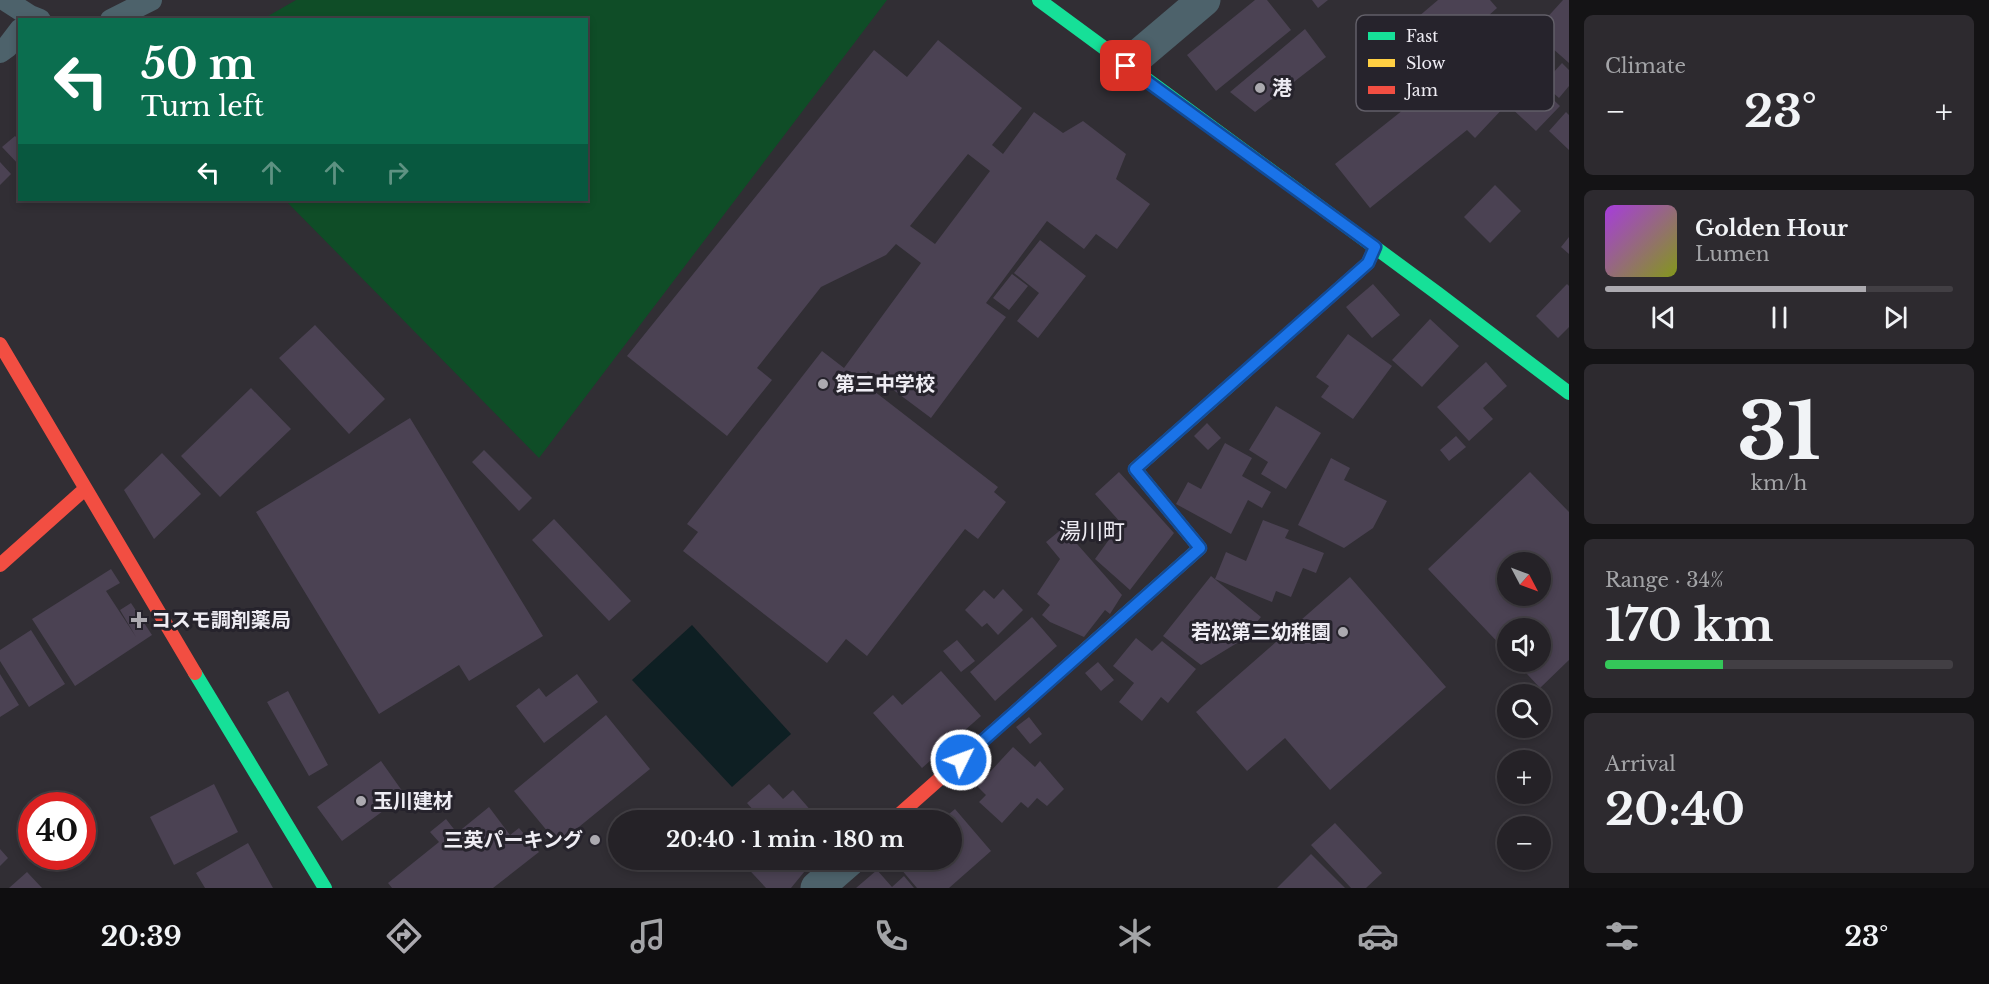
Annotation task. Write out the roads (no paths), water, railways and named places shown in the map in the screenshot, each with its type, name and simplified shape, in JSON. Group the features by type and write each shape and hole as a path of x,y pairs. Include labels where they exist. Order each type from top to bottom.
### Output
{"street":[{"path":"1039,0 1569,393"},
{"path":"1126,66 1204,0"},
{"path":"904,810 1200,548 1135,469 1368,263 1375,247"},
{"path":"0,344 326,888"},
{"path":"0,565 85,489"},
{"path":"817,888 838,870"}],"lane":[{"path":"5,0 26,18"},
{"path":"115,18 151,0"},
{"path":"0,52 18,34"}],"place":[{"name":"港","path":"1260,88"},
{"name":"第三中学校","path":"823,384"},
{"name":"コスモ調剤薬局","path":"139,620"},
{"name":"若松第三幼稚園","path":"1343,632"},
{"name":"玉川建材","path":"361,801"},
{"name":"三英パーキング","path":"595,840"}],"district":[{"name":"湯川町","path":"1092,531"}]}
